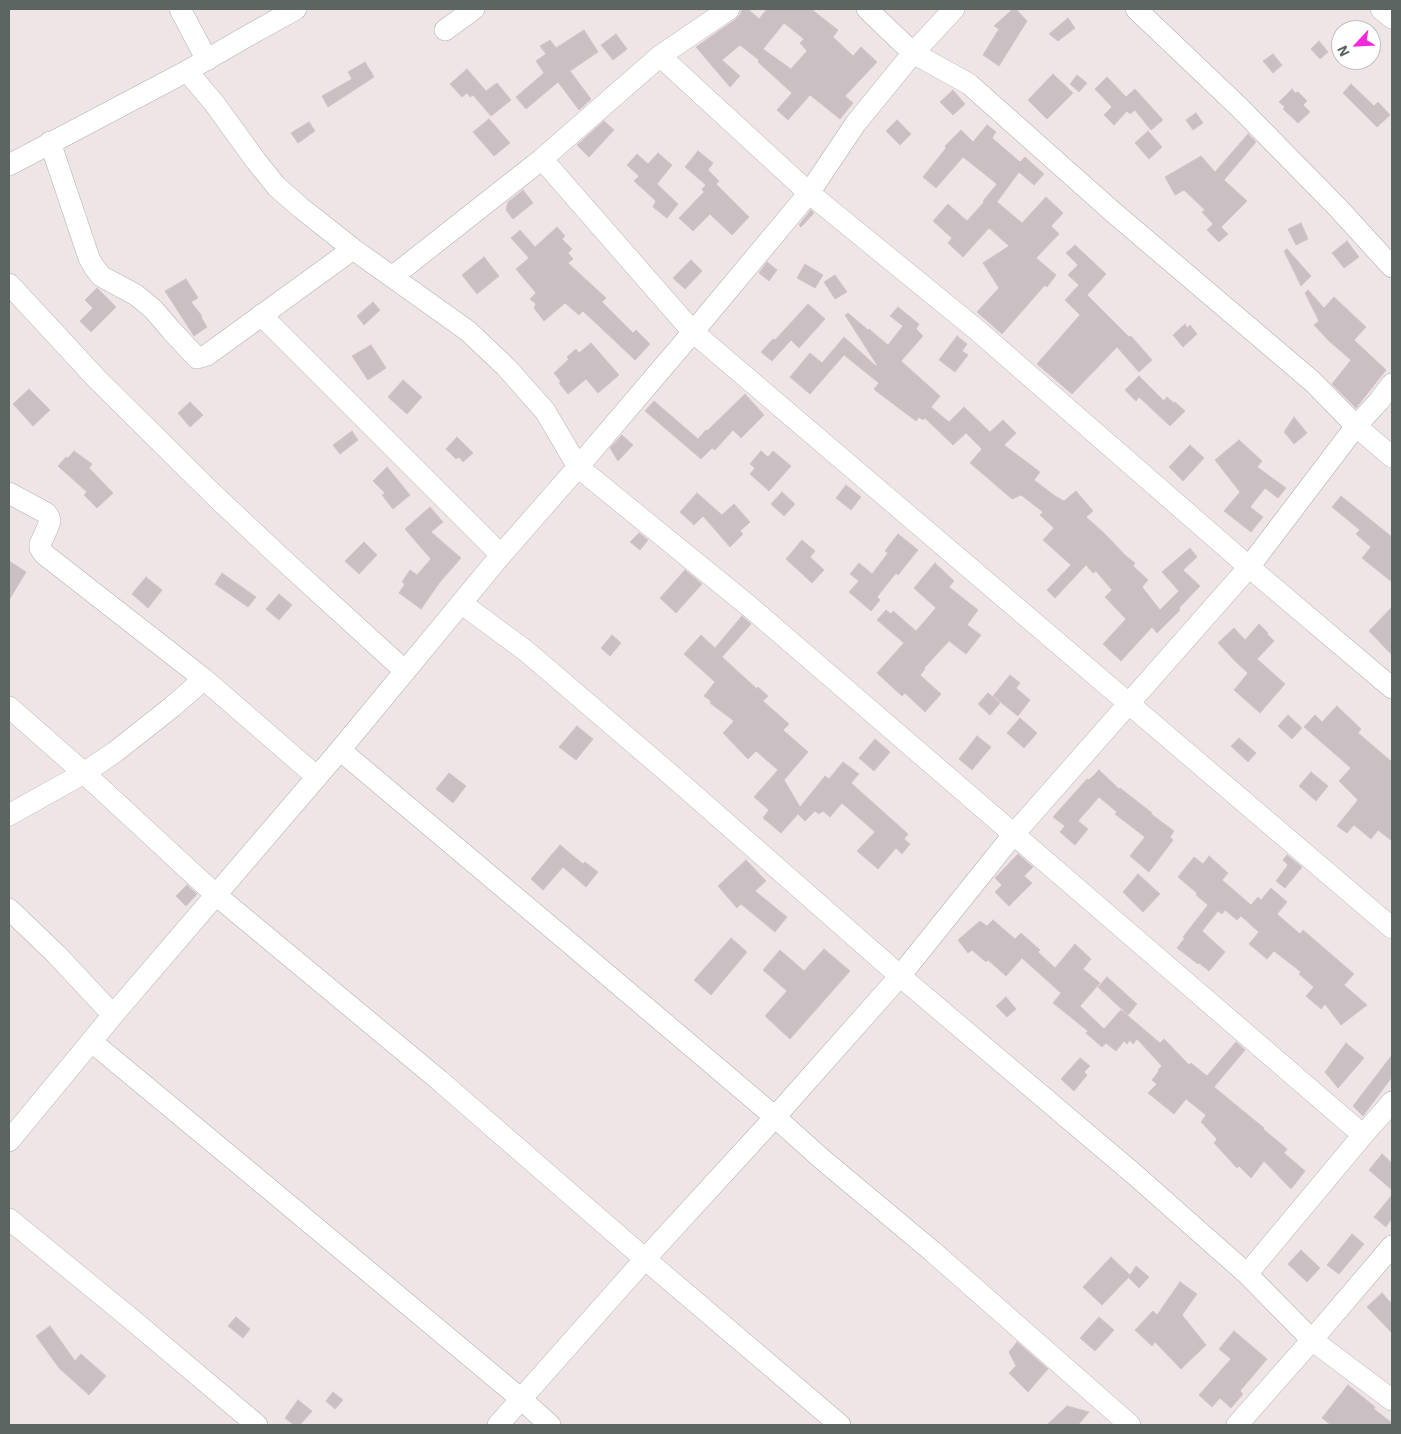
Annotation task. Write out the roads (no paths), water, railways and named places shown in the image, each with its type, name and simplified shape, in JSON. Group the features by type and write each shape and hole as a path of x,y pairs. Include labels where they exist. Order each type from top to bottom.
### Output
{"street":[{"path":"180,9 207,60"},
{"path":"9,165 187,71 296,9"},
{"path":"445,30 474,9"},
{"path":"392,277 542,159 660,56 729,9"},
{"path":"867,9 913,53 969,84 1113,212 1313,382 1356,426 1392,457"},
{"path":"9,1141 113,1015 340,750 501,555 693,332 808,193 856,123 913,53 954,9"},
{"path":"1136,9 1240,108 1339,209 1392,267"},
{"path":"1381,9 1392,18"},
{"path":"660,56 808,193 978,330 1249,567 1392,688"},
{"path":"187,71 277,187 353,249 468,331 506,367 545,410 578,467 750,607 1363,1135"},
{"path":"50,142 89,258 94,267 101,276 136,295 153,309 197,358 207,355 353,249"},
{"path":"542,159 693,332 1392,928"},
{"path":"9,284 96,378 213,494 280,558 406,671"},
{"path":"260,315 501,555"},
{"path":"498,1425 520,1398 900,976 1012,834 1249,567 1356,426 1392,384"},
{"path":"9,493 46,513 49,517 50,521 40,544 44,554 204,679 317,777"},
{"path":"461,603 526,651 678,781 900,976 1134,1174 1247,1274 1312,1340 1392,1400"},
{"path":"9,815 84,773 137,735 204,679"},
{"path":"9,708 84,773 216,895 439,1080 840,1425"},
{"path":"340,750 932,1251 1130,1425"},
{"path":"9,909 56,954 113,1015"},
{"path":"92,1042 262,1182 550,1425"},
{"path":"1247,1274 1392,1102"},
{"path":"9,1219 257,1425"},
{"path":"1236,1425 1392,1246"}]}
